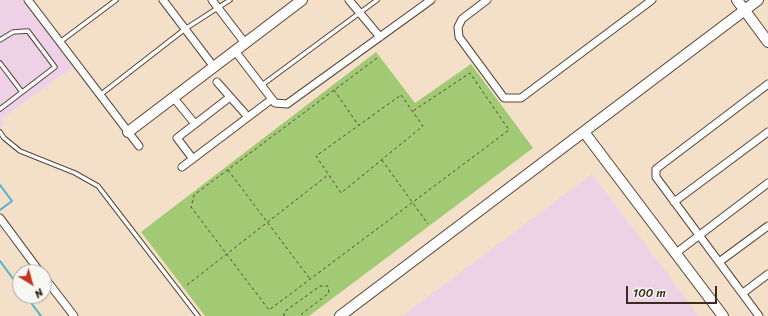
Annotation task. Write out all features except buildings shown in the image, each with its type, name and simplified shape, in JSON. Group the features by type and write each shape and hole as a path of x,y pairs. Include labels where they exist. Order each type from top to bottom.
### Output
{"street":[{"path":"28,0 139,146"},
{"path":"163,0 214,67"},
{"path":"212,0 245,44"},
{"path":"128,132 302,0"},
{"path":"349,0 380,37"},
{"path":"235,51 275,103 287,104 431,0"},
{"path":"487,0 462,19 458,27 459,38 504,98 521,98 652,0"},
{"path":"737,0 768,42"},
{"path":"340,316 758,0"},
{"path":"218,82 248,117"},
{"path":"759,316 656,177 656,169 768,84"},
{"path":"173,97 195,124"},
{"path":"193,159 176,138 230,97"},
{"path":"182,167 272,99"},
{"path":"584,132 723,316"},
{"path":"674,202 768,132"},
{"path":"676,253 768,183"},
{"path":"0,218 34,264"},
{"path":"719,262 768,226"},
{"path":"743,293 768,274"},
{"path":"52,287 74,316"}],"lane":[{"path":"60,42 116,0"},
{"path":"100,95 185,29 230,0"},
{"path":"261,85 377,0"},
{"path":"0,40 13,32 28,32 55,67 0,110"},
{"path":"0,63 22,92"},
{"path":"0,132 4,138 20,151 75,173 98,186 198,316"}],"path":[{"path":"377,58 194,195 191,207 269,310 509,130 470,73 413,111"},
{"path":"334,90 358,126"},
{"path":"401,95 413,111 423,126 341,193 316,156 401,95"},
{"path":"381,160 428,224"},
{"path":"227,170 310,279"},
{"path":"187,285 329,175"},
{"path":"284,316 284,312 320,286 328,286 329,293 299,316"}],"shaded area":[{"path":"0,0 23,0 73,67 1,119 5,124 0,127"},
{"path":"592,174 699,316 399,316 405,314"}],"green space":[{"path":"376,52 415,103 471,64 533,148 309,316 205,316 141,232"}],"waterway":[{"path":"0,185 12,201 0,210"},
{"path":"0,261 12,277"},
{"path":"32,304 41,316"}]}
